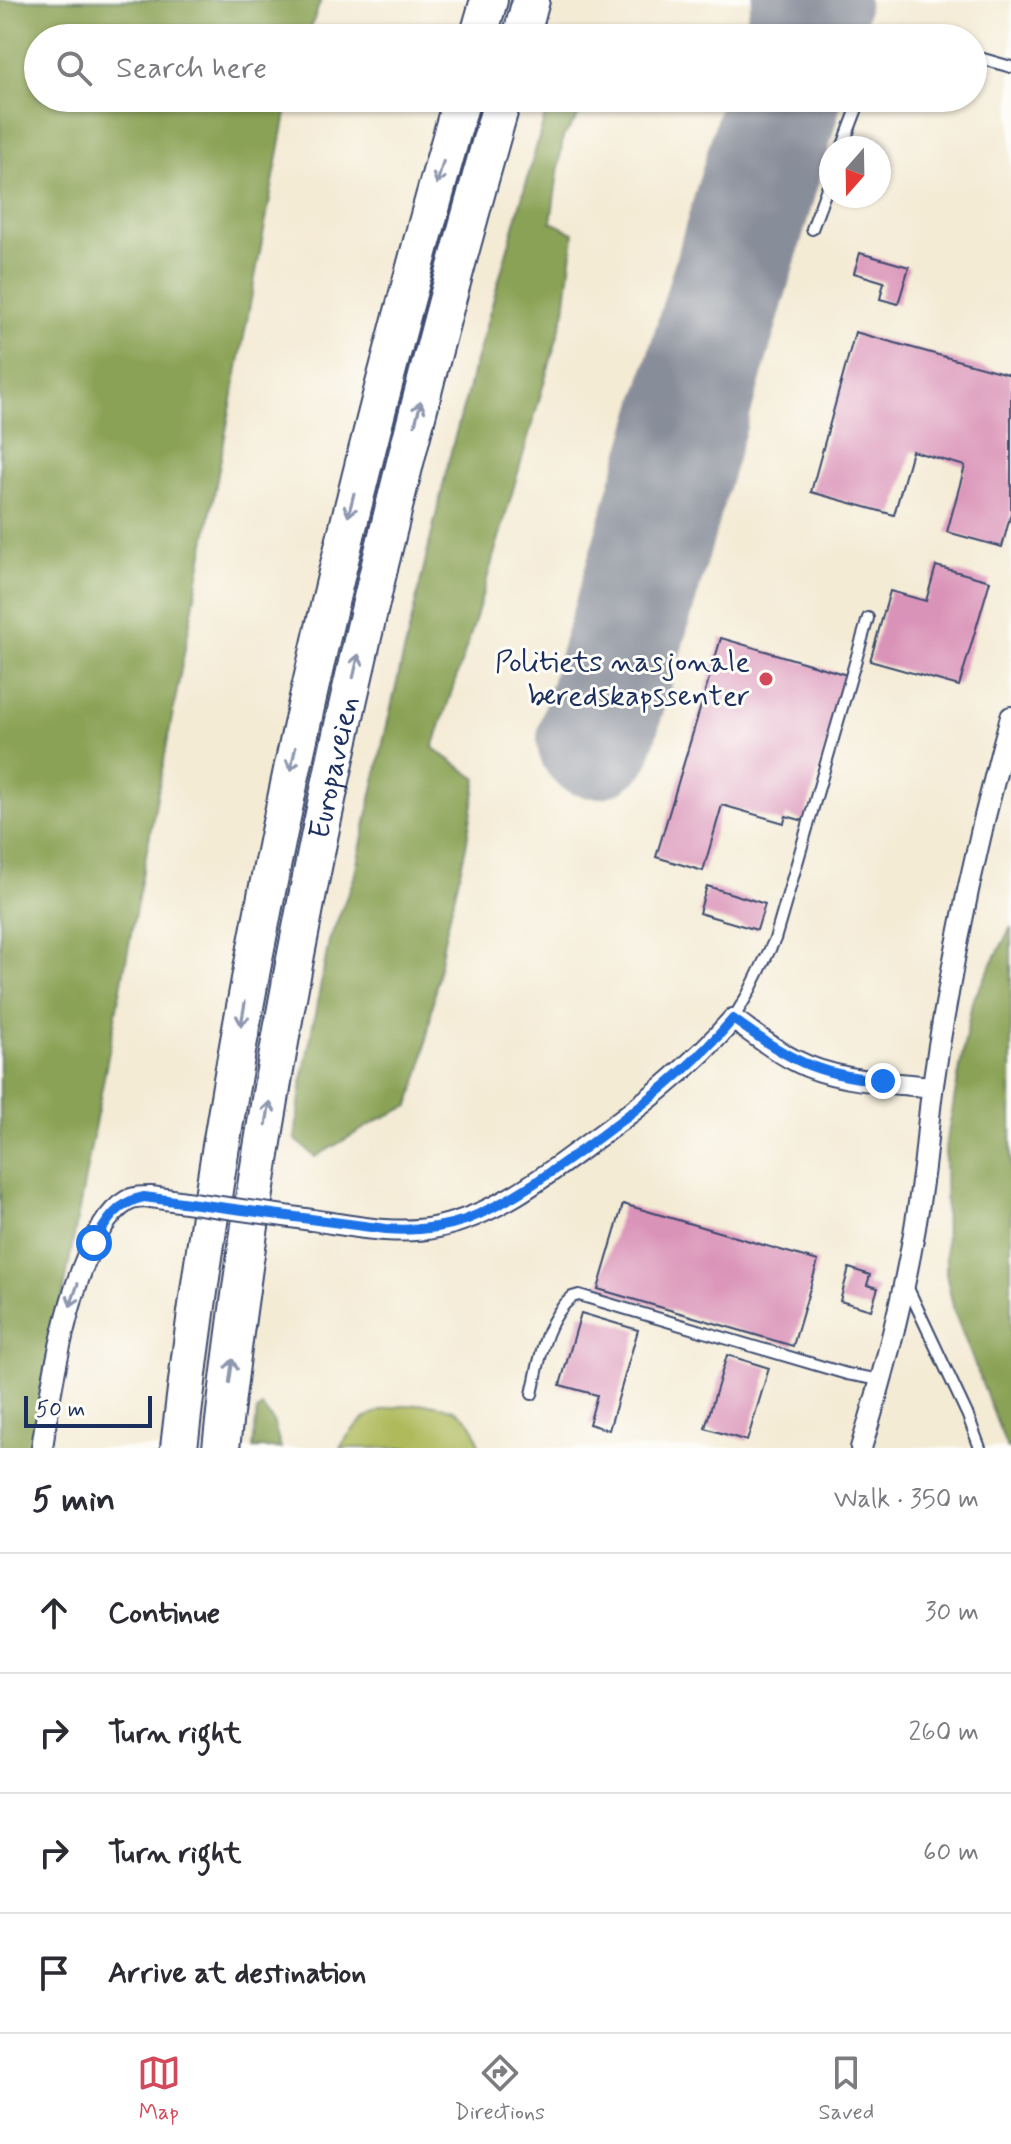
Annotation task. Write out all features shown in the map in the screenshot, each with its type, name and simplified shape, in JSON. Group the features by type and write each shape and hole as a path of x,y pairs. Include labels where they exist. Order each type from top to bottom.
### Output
{"highway":[{"path":"482,24 489,0"},
{"path":"525,24 531,0"},
{"name":"Europaveien","path":"179,1448 229,1094 283,805 358,477 458,112"},
{"name":"Europaveien","path":"221,1448 268,1113 340,736 398,489 499,112"}],"street":[{"path":"861,1448 906,1282 922,1181 932,1087 975,850 1011,717"},
{"path":"42,1448 62,1333 91,1251 104,1226 129,1200 151,1197 312,1220 410,1230 461,1221 504,1202 636,1110 694,1061 733,1019 773,1048 817,1070 857,1079 932,1087"}],"lane":[{"path":"987,60 1011,67"},
{"path":"847,136 856,112"},
{"path":"812,229 820,208"},
{"path":"733,1019 759,974 779,926 868,618"},
{"path":"906,1282 980,1448"},
{"path":"532,1394 546,1337 555,1317 564,1304 579,1295 847,1374 881,1380"}],"green space":[{"path":"0,0 321,0 312,24 24,24 24,112 286,112 34,1448 0,1448"},
{"path":"546,112 582,112 563,137 551,222 574,233 565,311 474,624 433,748 477,779 422,1066 409,1106 315,1157 295,1139 301,1087 329,941 354,878 452,447"},
{"path":"1011,927 1011,1448 1007,1448 954,1311 946,1274 945,1149 972,1002"},
{"path":"421,1404 442,1406 460,1414 473,1427 479,1448 340,1448 356,1426 373,1414 394,1407"},
{"path":"262,1407 273,1421 281,1448 253,1448 257,1411"}],"building":[{"path":"860,253 909,267 898,304 880,299 884,282 854,273"},
{"path":"855,332 1011,375 1011,513 1002,547 947,532 965,466 912,451 894,515 811,492"},
{"path":"936,566 990,581 959,686 870,661 890,591 926,601"},
{"path":"721,638 847,675 804,821 786,816 784,823 722,805 703,871 656,857"},
{"path":"707,886 765,904 757,930 699,913"},
{"path":"623,1204 818,1261 793,1346 598,1289"},
{"path":"849,1268 870,1275 867,1285 878,1288 871,1310 840,1301"},
{"path":"581,1313 638,1330 609,1430 589,1424 597,1395 560,1385"},
{"path":"727,1355 769,1368 747,1441 705,1428"}],"runway":[{"path":"805,24 811,4"},
{"path":"595,740 779,112"}],"place":[{"name":"Politiets nasjonale beredskapssenter","path":"766,679"}],"route":[{"path":"94,1243 119,1207 129,1200 144,1197 386,1229 410,1230 461,1221 504,1202 533,1184 636,1110 694,1061 733,1019 795,1061 835,1075 883,1081"}]}
